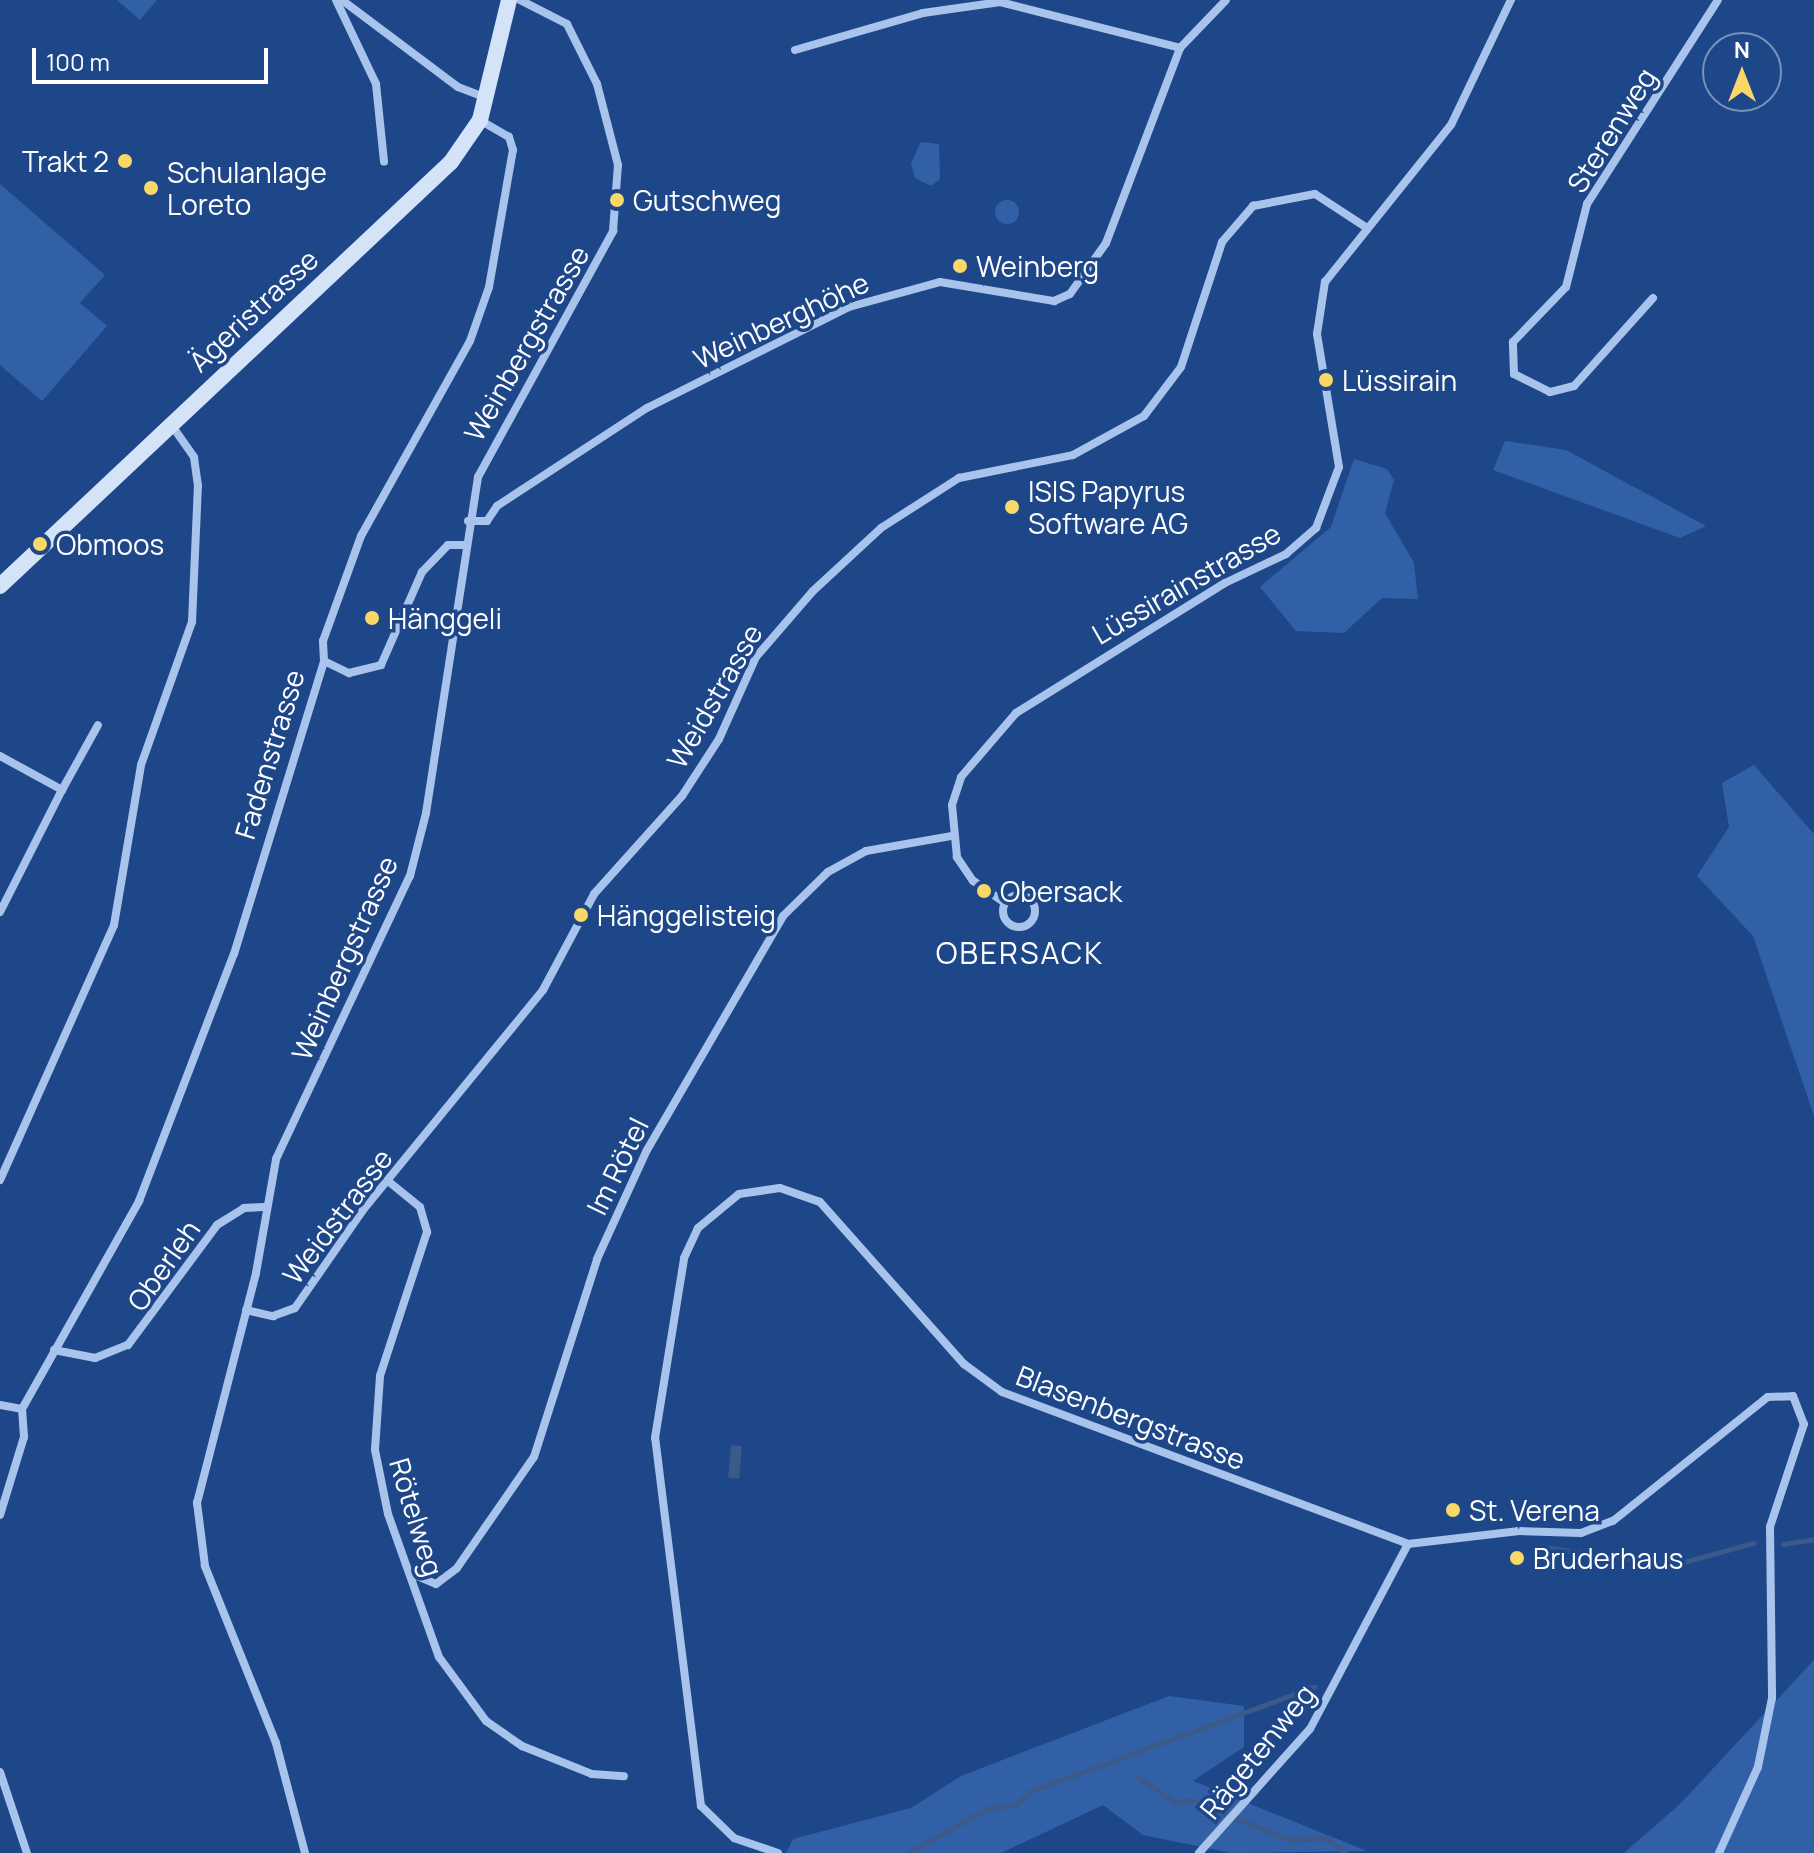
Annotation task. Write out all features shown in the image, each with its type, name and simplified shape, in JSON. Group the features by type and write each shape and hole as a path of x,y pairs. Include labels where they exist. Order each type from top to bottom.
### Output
{"main road":[{"name":"Ägeristrasse","path":"0,586 169,422 451,162 480,120 509,0"}],"street":[{"path":"336,0 376,84 384,162"},
{"path":"342,0 458,87 487,98"},
{"name":"Weinbergstrasse","path":"305,1853 276,1743 198,1532 201,1469 246,1310 264,1207 276,1159 410,876 426,813 468,521 488,449 585,290 613,231 617,200 611,129 578,39 550,11 520,0"},
{"path":"795,50 923,13 1000,2 1180,48 1226,0"},
{"name":"Lüssirainstrasse","path":"951,836 961,777 1016,713 1225,583 1286,554 1316,528 1339,467 1318,305 1334,265 1406,190 1451,125 1511,0"},
{"name":"Sterenweg","path":"1653,298 1574,386 1550,392 1514,374 1513,342 1566,287 1587,204 1718,0"},
{"name":"Weinberghöhe","path":"468,521 487,521 497,506 647,408 849,307 940,282 1054,301 1070,294 1106,243 1180,48"},
{"name":"Fadenstrasse","path":"22,1409 139,1201 234,954 324,661 323,641 361,536 470,341 489,287 513,150 509,137 480,120"},
{"name":"Weidstrasse","path":"246,1310 273,1316 295,1308 388,1181 543,990 594,894 682,796 719,739 756,657 813,591 881,528 959,478 1073,455 1144,416 1181,367 1222,242 1253,206 1315,194 1367,228"},
{"path":"0,1180 114,925 141,765 195,607 198,486 194,457 169,422"},
{"path":"324,661 349,673 381,665 422,572 448,545 464,545"},
{"path":"0,912 98,725"},
{"path":"0,756 62,790"},
{"path":"951,836 964,871 1005,903 1010,924 1024,927 1034,918 1028,897 1005,903"},
{"name":"Im Rötel","path":"410,1573 436,1584 457,1568 534,1457 597,1259 647,1150 783,916 828,872 866,851 951,836"},
{"name":"Rötelweg","path":"388,1181 420,1207 427,1232 374,1409 379,1480 439,1657 486,1721 522,1746 592,1774 624,1776"},
{"name":"Blasenbergstrasse","path":"778,1853 714,1825 697,1794 655,1438 684,1258 698,1228 739,1194 780,1188 820,1202 964,1364 1002,1392 1408,1544 1519,1531 1581,1533 1645,1501 1768,1397 1793,1396 1802,1404 1804,1424 1770,1527 1768,1724 1758,1767 1719,1853"},
{"name":"Oberleh","path":"54,1350 95,1358 128,1345 217,1225 244,1208 264,1207"},
{"path":"0,1405 22,1409 24,1437 0,1515"},
{"name":"Rägetenweg","path":"1199,1853 1246,1806 1336,1689 1408,1544"},
{"path":"0,1772 27,1853"}],"shaded area":[{"path":"117,0 157,0 140,20"},
{"path":"921,142 939,144 940,179 931,186 915,178 911,163"},
{"path":"0,184 105,275 80,303 107,326 42,401 0,365"},
{"path":"1007,200 1018,207 1019,212 1012,223 1007,224 996,217 995,212 1002,201"},
{"path":"1505,441 1566,450 1706,526 1680,538 1493,470"},
{"path":"1354,459 1387,469 1394,480 1385,513 1414,563 1418,599 1382,598 1344,633 1296,631 1260,587 1331,527"},
{"path":"1754,765 1814,834 1814,1116 1753,936 1697,876 1729,827 1722,783"},
{"path":"731,1445 742,1446 739,1479 728,1478"},
{"path":"1814,1660 1814,1853 1624,1853 1681,1803"},
{"path":"1169,1696 1244,1706 1244,1747 1193,1781 1367,1851 1231,1853 1143,1835 1103,1805 1001,1853 786,1853 793,1839 911,1808 961,1776"}],"waterway":[{"path":"1783,1544 1814,1539"},
{"path":"1542,1547 1673,1565 1753,1543"},
{"path":"908,1853 989,1808 1017,1804 1031,1791 1314,1687"},
{"path":"1139,1778 1175,1802 1192,1800 1290,1840 1326,1838 1346,1853"}],"place":[{"name":"Trakt 2","path":"125,161"},
{"name":"Schulanlage Loreto","path":"151,188"},
{"name":"Gutschweg","path":"617,200"},
{"name":"Weinberg","path":"960,266"},
{"name":"Lüssirain","path":"1326,380"},
{"name":"ISIS Papyrus Software AG","path":"1012,507"},
{"name":"Obmoos","path":"40,544"},
{"name":"Hänggeli","path":"372,618"},
{"name":"Obersack","path":"984,891"},
{"name":"Hänggelisteig","path":"581,915"},
{"name":"St. Verena","path":"1453,1510"},
{"name":"Bruderhaus","path":"1517,1558"}],"district":[{"name":"OBERSACK","path":"1020,953"}]}
